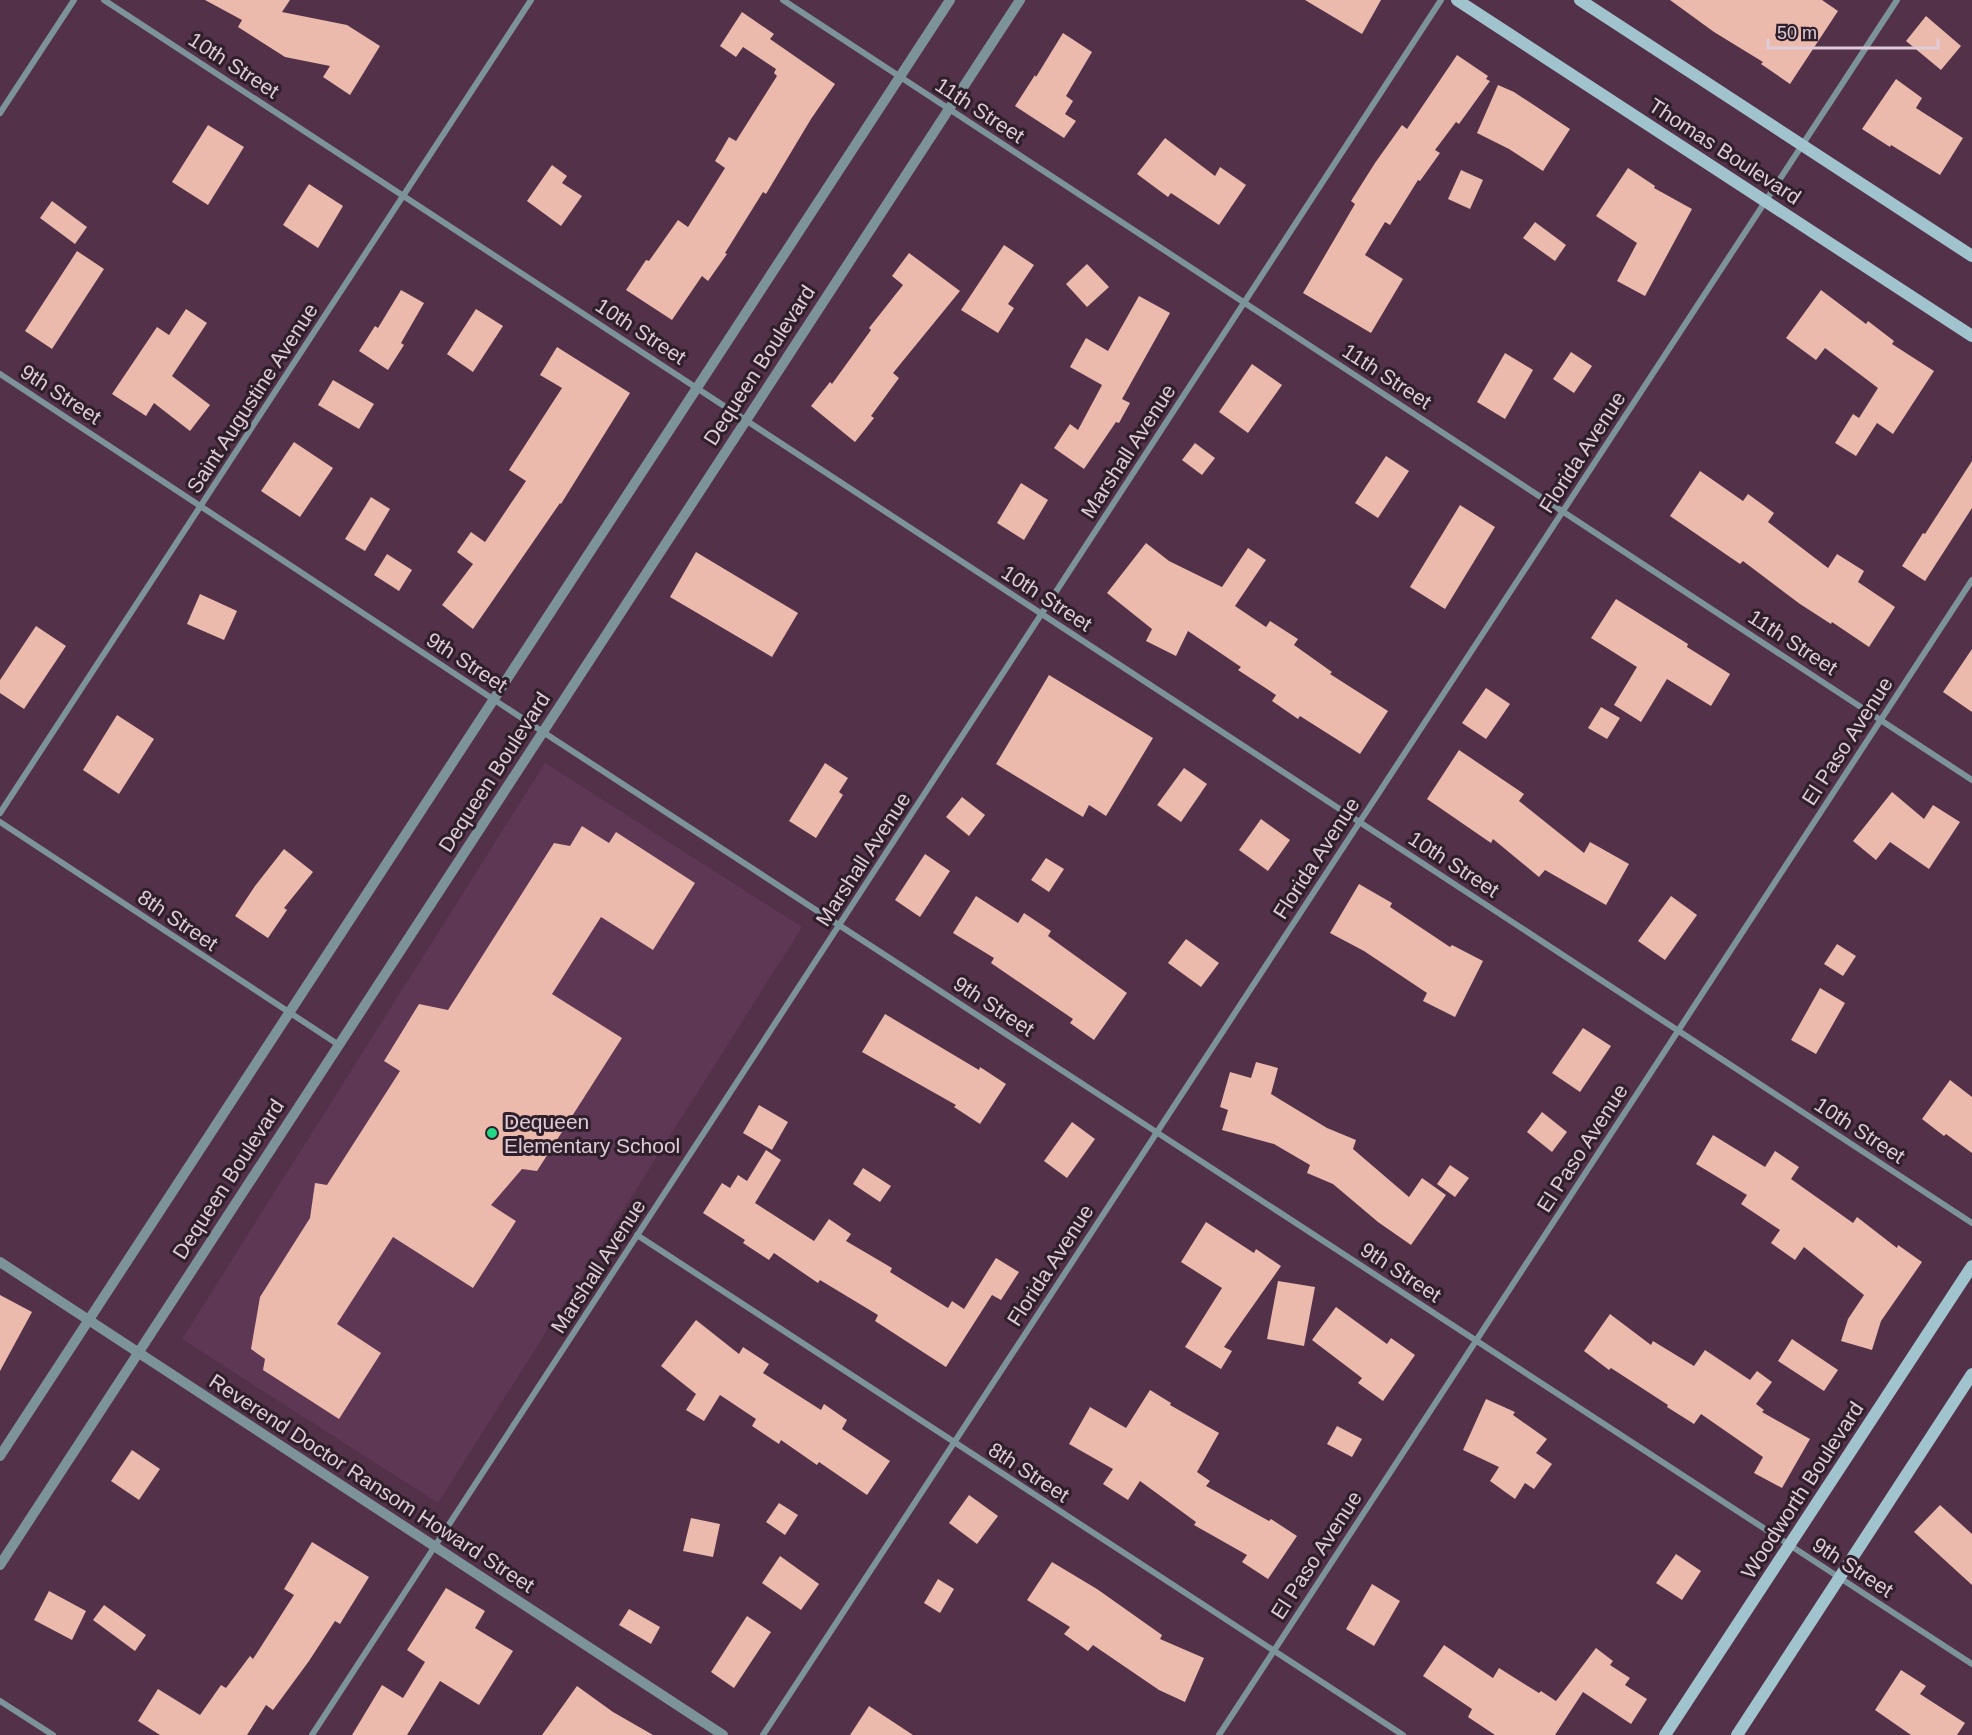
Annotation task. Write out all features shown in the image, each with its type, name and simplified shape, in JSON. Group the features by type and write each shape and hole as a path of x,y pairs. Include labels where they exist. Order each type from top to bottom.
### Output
{"main road":[{"name":"Thomas Boulevard","path":"1457,0 1972,336"},
{"path":"1580,0 1972,256"},
{"name":"Woodworth Boulevard","path":"1665,1735 1972,1266"},
{"path":"1737,1735 1972,1374"}],"street":[{"path":"0,113 74,0"},
{"name":"10th Street","path":"104,0 1972,1223"},
{"name":"Saint Augustine Avenue","path":"0,813 531,0"},
{"name":"11th Street","path":"783,0 1972,780"},
{"name":"Dequeen Boulevard","path":"0,1456 950,0"},
{"name":"Dequeen Boulevard","path":"0,1565 1020,0"},
{"name":"Marshall Avenue","path":"312,1735 1441,0"},
{"name":"Florida Avenue","path":"763,1735 1897,0"},
{"name":"9th Street","path":"0,374 543,732 1972,1664"},
{"name":"El Paso Avenue","path":"1219,1735 1972,580"},
{"name":"8th Street","path":"0,822 339,1045"},
{"name":"8th Street","path":"637,1235 1403,1735"},
{"name":"Reverend Doctor Ransom Howard Street","path":"0,1262 723,1735"},
{"path":"0,1701 53,1735"}],"shaded area":[{"name":"Dequeen Elementary School","path":"545,763 802,927 438,1503 182,1339"}],"building":[{"path":"205,0 290,0 282,12 347,25 380,46 350,95 323,77 330,66 285,57 238,27 242,20"},
{"path":"1305,0 1381,0 1362,34"},
{"path":"1670,0 1822,0 1838,11 1790,84 1761,64 1763,62 1714,32"},
{"path":"742,12 774,34 770,39 835,84 766,194 763,192 725,253 727,254 708,281 702,276 672,320 626,290 646,260 649,261 678,220 688,227 725,168 715,161 729,137 736,141 777,76 774,73 776,69 743,47 736,57 720,46"},
{"path":"1926,16 1961,46 1941,70 1906,41"},
{"path":"1063,33 1092,52 1066,96 1073,101 1065,114 1076,121 1064,138 1015,106"},
{"path":"1457,55 1488,76 1486,79 1490,81 1459,124 1456,122 1435,150 1440,153 1420,181 1418,180 1390,225 1385,222 1365,255 1403,279 1371,333 1303,293 1355,204 1351,201 1375,163 1402,125 1407,129"},
{"path":"1896,79 1922,98 1916,108 1963,138 1940,175 1862,129"},
{"path":"1498,85 1514,92 1570,129 1543,171 1509,149 1477,133"},
{"path":"208,125 244,147 208,205 172,182"},
{"path":"1165,138 1215,176 1220,167 1246,185 1219,225 1171,193 1168,197 1137,174"},
{"path":"552,165 567,176 562,183 582,196 561,226 527,201"},
{"path":"1628,168 1655,186 1654,188 1692,209 1645,296 1617,281 1637,243 1596,216"},
{"path":"1461,170 1483,180 1470,209 1448,199"},
{"path":"309,184 343,206 318,248 283,225"},
{"path":"52,201 87,227 75,244 40,218"},
{"path":"1535,222 1566,245 1555,261 1523,238"},
{"path":"1004,245 1034,265 1008,304 1014,308 998,333 961,310"},
{"path":"77,251 104,269 52,349 25,331"},
{"path":"909,253 960,291 893,373 899,378 871,416 874,418 855,442 811,406 830,382 832,384 871,330 869,328 903,285 892,276"},
{"path":"1087,264 1109,287 1087,307 1066,284"},
{"path":"401,290 424,303 401,343 404,345 388,370 359,351 375,326 378,328"},
{"path":"1821,290 1866,324 1868,321 1894,341 1892,344 1934,371 1893,434 1877,423 1856,456 1835,443 1853,414 1859,418 1878,388 1825,348 1816,360 1786,338"},
{"path":"1139,296 1170,313 1122,399 1130,403 1119,423 1116,422 1084,469 1054,448 1070,424 1078,430 1102,385 1070,367 1086,338 1108,351"},
{"path":"186,309 207,323 172,376 210,405 190,431 154,403 146,416 112,394 157,327 169,335"},
{"path":"476,309 503,326 473,372 447,354"},
{"path":"557,347 630,393 561,504 473,629 442,605 473,564 457,552 471,532 485,542 526,481 509,470 562,388 540,375"},
{"path":"1571,352 1592,366 1574,393 1553,379"},
{"path":"1505,353 1533,370 1505,419 1477,402"},
{"path":"1252,364 1282,385 1248,433 1219,412"},
{"path":"333,380 374,404 359,429 318,405"},
{"path":"294,442 333,468 300,517 261,491"},
{"path":"1195,443 1215,458 1202,475 1182,460"},
{"path":"1386,456 1409,471 1378,518 1355,503"},
{"path":"1972,461 1972,508 1925,581 1902,566"},
{"path":"1700,471 1743,501 1748,494 1774,513 1768,522 1828,568 1837,554 1864,571 1858,582 1895,607 1869,647 1800,604 1743,561 1740,564 1670,516"},
{"path":"1021,483 1048,500 1024,540 997,523"},
{"path":"371,497 390,509 365,551 345,539"},
{"path":"1460,505 1495,527 1445,609 1410,587"},
{"path":"1146,543 1169,561 1222,587 1248,548 1266,560 1235,606 1266,627 1270,621 1298,639 1294,645 1332,672 1330,674 1388,711 1360,754 1300,716 1298,719 1272,701 1276,695 1238,670 1241,667 1188,631 1176,656 1146,641 1152,629 1107,593"},
{"path":"696,552 798,613 772,657 670,597"},
{"path":"387,554 412,570 399,591 374,575"},
{"path":"200,594 237,611 224,640 187,624"},
{"path":"1616,599 1688,644 1687,647 1730,674 1711,706 1667,679 1641,722 1614,705 1637,667 1591,638"},
{"path":"36,626 66,646 24,709 0,693 0,680"},
{"path":"1972,649 1972,712 1943,692"},
{"path":"1049,675 1153,738 1106,816 1089,805 1083,817 996,764"},
{"path":"1486,688 1510,704 1486,739 1462,723"},
{"path":"1601,707 1620,718 1607,739 1588,728"},
{"path":"117,715 154,739 119,794 83,770"},
{"path":"1459,750 1524,794 1519,801 1584,853 1590,842 1629,864 1606,905 1545,870 1539,877 1493,839 1491,843 1427,799"},
{"path":"825,763 848,778 839,792 843,795 816,838 789,821"},
{"path":"1184,768 1207,784 1181,822 1157,805"},
{"path":"1892,792 1924,819 1933,805 1960,822 1929,869 1890,842 1876,860 1853,841"},
{"path":"962,797 985,815 969,836 946,817"},
{"path":"1261,819 1290,840 1268,871 1239,850"},
{"path":"582,826 609,843 616,832 695,883 653,950 601,917 552,994 622,1038 537,1171 522,1169 491,1205 516,1221 473,1288 393,1237 337,1324 381,1353 339,1419 263,1370 265,1359 251,1349 260,1297 310,1218 315,1183 327,1185 400,1071 384,1061 419,1004 448,1010 554,843 570,846"},
{"path":"284,849 313,872 284,908 287,910 268,938 235,916"},
{"path":"925,854 950,871 920,917 895,900"},
{"path":"1046,858 1064,869 1049,892 1031,880"},
{"path":"1359,884 1392,903 1390,907 1450,947 1452,945 1483,961 1455,1017 1423,1001 1427,993 1364,951 1330,933"},
{"path":"976,896 1018,923 1024,913 1051,931 1048,936 1127,993 1094,1040 1070,1023 1073,1019 991,963 994,958 953,933"},
{"path":"1671,896 1697,915 1665,960 1638,941"},
{"path":"1186,939 1219,963 1201,987 1168,963"},
{"path":"1837,944 1856,956 1843,976 1824,964"},
{"path":"1820,988 1845,1003 1816,1054 1791,1040"},
{"path":"885,1014 1006,1084 980,1124 954,1107 956,1105 862,1052"},
{"path":"1583,1028 1611,1046 1580,1092 1552,1073"},
{"path":"1256,1062 1278,1068 1271,1094 1327,1128 1356,1140 1353,1149 1409,1197 1422,1178 1446,1195 1411,1245 1378,1222 1333,1184 1307,1173 1310,1165 1274,1144 1222,1130 1228,1110 1220,1107 1230,1072 1251,1078"},
{"path":"1950,1080 1972,1097 1972,1153 1922,1119"},
{"path":"759,1105 788,1122 772,1150 743,1133"},
{"path":"1542,1112 1567,1132 1552,1152 1527,1132"},
{"path":"1072,1122 1095,1139 1067,1178 1044,1161"},
{"path":"1713,1135 1765,1167 1775,1151 1799,1167 1791,1179 1853,1223 1857,1217 1897,1248 1898,1245 1922,1262 1881,1321 1872,1350 1841,1341 1848,1319 1864,1295 1804,1247 1795,1260 1771,1243 1780,1230 1741,1204 1747,1195 1696,1164"},
{"path":"766,1150 781,1160 755,1203 814,1241 829,1219 851,1234 846,1241 892,1268 890,1272 948,1308 952,1301 964,1309 996,1258 1019,1272 1001,1300 992,1295 946,1367 875,1321 878,1315 820,1280 818,1283 774,1253 769,1260 743,1243 745,1240 703,1213 722,1183 730,1188 738,1175 747,1181"},
{"path":"1450,1165 1469,1178 1455,1197 1437,1184"},
{"path":"863,1168 891,1186 880,1202 853,1184"},
{"path":"1206,1222 1254,1253 1256,1249 1281,1266 1224,1347 1232,1351 1221,1369 1185,1347 1222,1288 1181,1262"},
{"path":"1278,1281 1315,1287 1304,1346 1267,1339"},
{"path":"0,1295 32,1312 0,1371"},
{"path":"1336,1307 1387,1344 1391,1338 1415,1355 1383,1401 1358,1383 1362,1378 1312,1340"},
{"path":"1610,1314 1651,1345 1653,1341 1694,1366 1705,1350 1750,1380 1757,1371 1772,1382 1756,1404 1764,1410 1762,1412 1810,1439 1782,1488 1754,1473 1763,1457 1701,1414 1694,1424 1611,1368 1609,1370 1584,1351"},
{"path":"696,1320 739,1354 743,1347 769,1364 763,1373 821,1410 824,1404 847,1420 842,1429 890,1461 867,1495 819,1462 817,1465 781,1440 779,1444 752,1426 756,1419 720,1395 704,1421 686,1410 696,1394 661,1366"},
{"path":"1792,1339 1838,1370 1824,1391 1778,1361"},
{"path":"1150,1390 1171,1403 1170,1405 1219,1433 1197,1472 1210,1481 1206,1486 1269,1521 1271,1519 1297,1536 1268,1579 1242,1562 1247,1555 1194,1525 1196,1522 1140,1481 1128,1500 1103,1484 1113,1469 1069,1444 1090,1407 1126,1428"},
{"path":"1486,1399 1515,1412 1513,1415 1547,1439 1536,1453 1552,1464 1534,1489 1525,1483 1515,1499 1490,1481 1499,1467 1463,1450"},
{"path":"1337,1426 1362,1439 1352,1457 1327,1444"},
{"path":"132,1450 160,1469 139,1500 111,1481"},
{"path":"969,1495 998,1516 977,1544 949,1523"},
{"path":"779,1503 798,1515 785,1535 766,1522"},
{"path":"1940,1505 1972,1534 1972,1585 1914,1532"},
{"path":"691,1518 720,1524 713,1557 683,1551"},
{"path":"312,1542 369,1577 340,1624 335,1621 273,1710 266,1705 247,1735 160,1735 138,1721 158,1689 200,1715 221,1685 226,1688 250,1656 253,1659 294,1595 284,1589"},
{"path":"1676,1554 1701,1571 1682,1600 1656,1583"},
{"path":"780,1556 819,1584 801,1610 762,1583"},
{"path":"1052,1562 1097,1589 1162,1635 1160,1639 1204,1658 1185,1702 1159,1690 1093,1645 1088,1651 1064,1634 1070,1627 1027,1600"},
{"path":"938,1579 954,1589 940,1613 924,1603"},
{"path":"1372,1584 1400,1601 1374,1646 1346,1629"},
{"path":"446,1588 485,1611 475,1628 513,1651 479,1705 440,1681 407,1735 352,1735 382,1685 403,1698 425,1662 407,1650"},
{"path":"49,1591 86,1611 72,1640 34,1620"},
{"path":"104,1605 146,1635 135,1651 93,1620"},
{"path":"629,1609 660,1627 651,1644 619,1625"},
{"path":"747,1616 771,1632 734,1688 711,1672"},
{"path":"1444,1645 1493,1678 1499,1668 1556,1701 1596,1648 1613,1661 1610,1665 1630,1678 1625,1685 1647,1699 1631,1724 1583,1692 1555,1735 1495,1735 1468,1717 1472,1709 1423,1676"},
{"path":"1901,1670 1926,1686 1920,1694 1965,1723 1957,1735 1911,1735 1875,1710"},
{"path":"577,1686 613,1712 653,1735 542,1735"},
{"path":"869,1706 913,1735 850,1735"}],"place":[{"name":"Dequeen Elementary School","path":"492,1133"}]}
